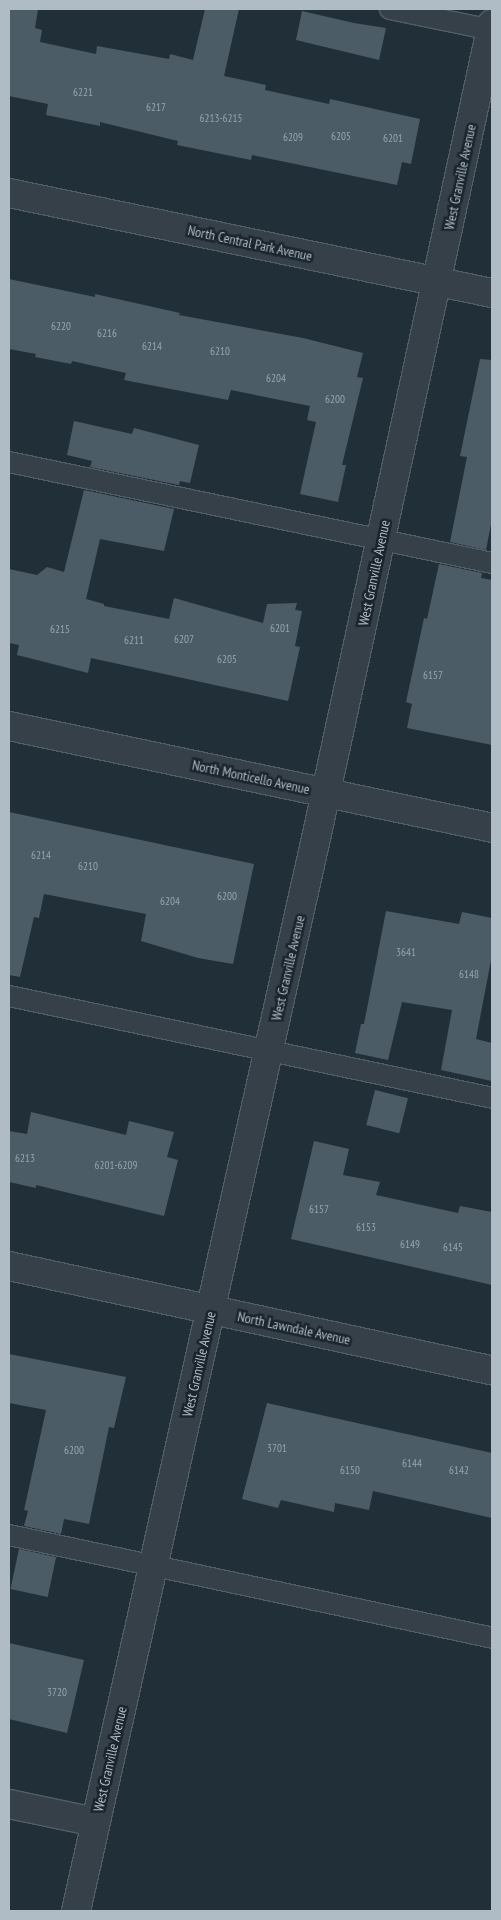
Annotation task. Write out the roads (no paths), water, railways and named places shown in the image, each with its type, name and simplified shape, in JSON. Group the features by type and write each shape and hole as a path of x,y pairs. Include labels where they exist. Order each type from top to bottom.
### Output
{"street":[{"name":"West Granville Avenue","path":"76,1911 326,793 492,28"},
{"name":"North Central Park Avenue","path":"9,192 492,293"},
{"name":"North Monticello Avenue","path":"9,726 492,828"},
{"name":"North Lawndale Avenue","path":"9,1266 492,1370"},
{"path":"9,1804 95,1822"}],"lane":[{"path":"390,9 492,28"},
{"path":"9,462 492,563"},
{"path":"9,996 492,1098"},
{"path":"9,1535 492,1638"}]}
